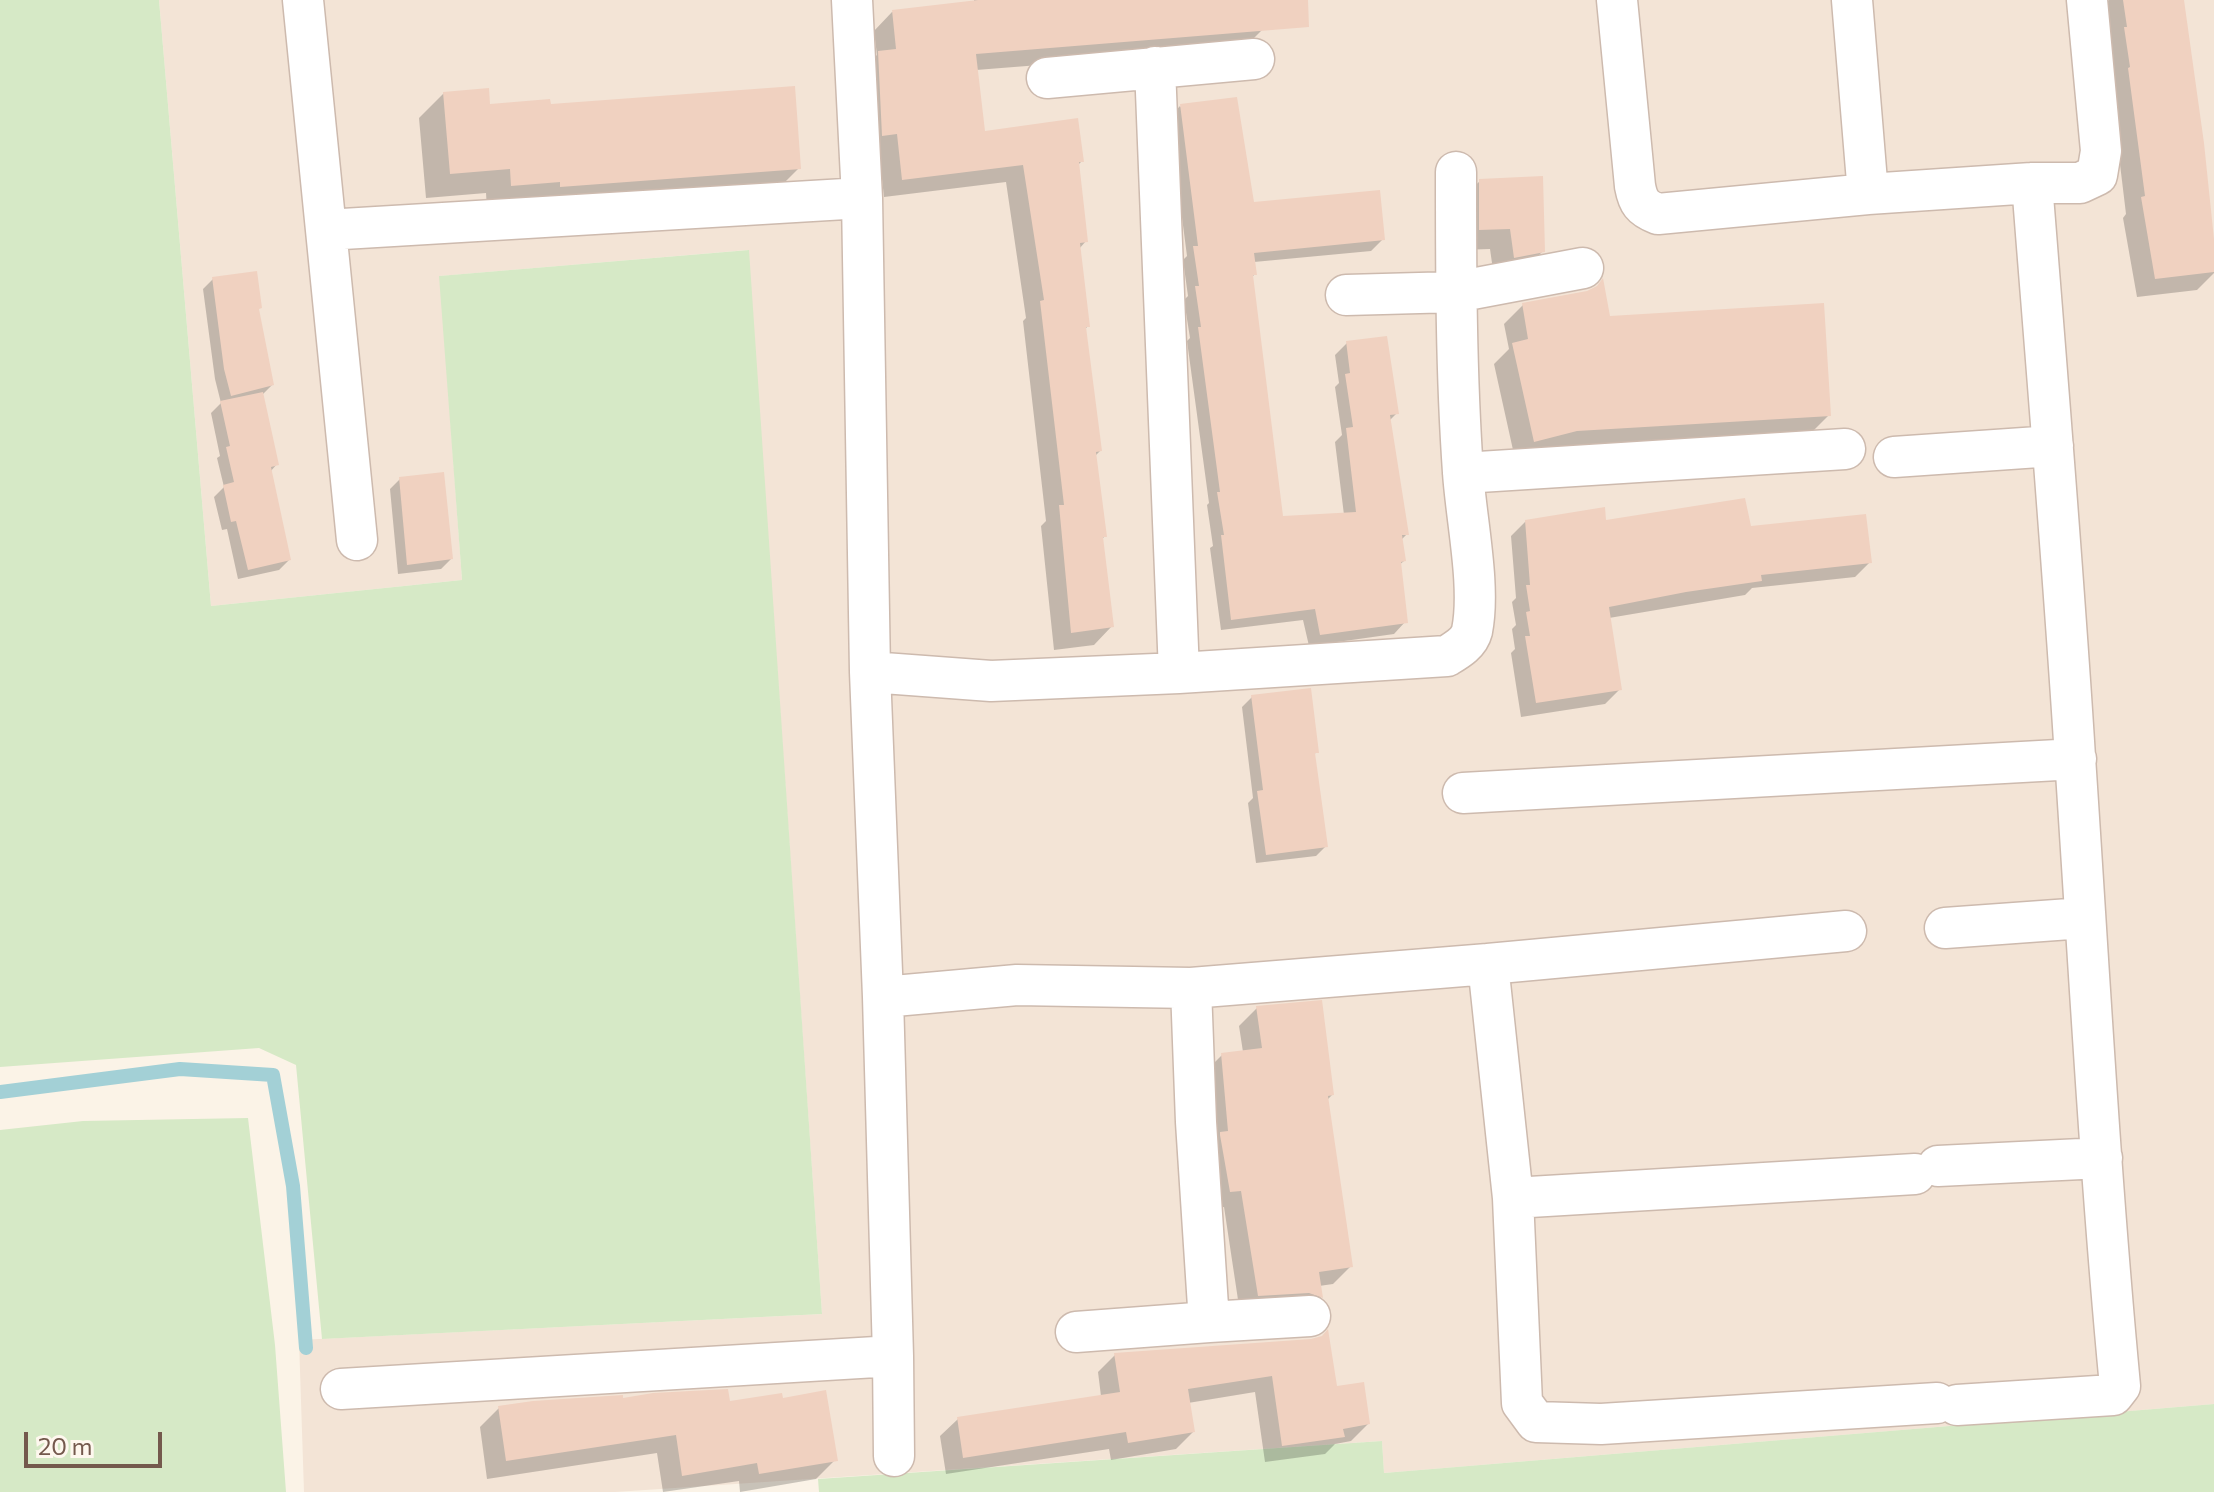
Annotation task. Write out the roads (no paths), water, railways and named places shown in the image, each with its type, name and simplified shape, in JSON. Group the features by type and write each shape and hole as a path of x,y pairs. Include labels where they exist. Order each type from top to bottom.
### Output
{"street":[{"path":"303,0 357,540"},
{"path":"852,0 862,198 870,672 883,997 894,1456"},
{"path":"1617,0 1638,202 1646,210 1658,214 1868,194 2032,183 2080,183 2097,175 2101,151 2087,0"},
{"path":"1852,0 1868,194"},
{"path":"1047,78 1254,59"},
{"path":"1155,67 1179,673"},
{"path":"870,672 991,681 1447,656 1461,647 1471,635 1473,610 1463,473 1456,292 1456,172"},
{"path":"1488,964 1513,1198 1522,1403 1536,1422 1601,1424 2113,1395 2118,1390 2084,918 2076,759 2032,183"},
{"path":"326,230 862,198"},
{"path":"1346,295 1456,292 1583,268"},
{"path":"1894,457 2053,446"},
{"path":"1463,473 1845,449"},
{"path":"1463,793 2076,759"},
{"path":"1945,928 2084,918"},
{"path":"883,997 1017,985 1191,988 1846,931"},
{"path":"1191,988 1209,1322"},
{"path":"1513,1198 2102,1158"},
{"path":"1076,1332 1310,1316"},
{"path":"341,1389 893,1356"}],"waterway":[{"path":"0,1092 180,1069 273,1075 293,1186 306,1348"}]}
